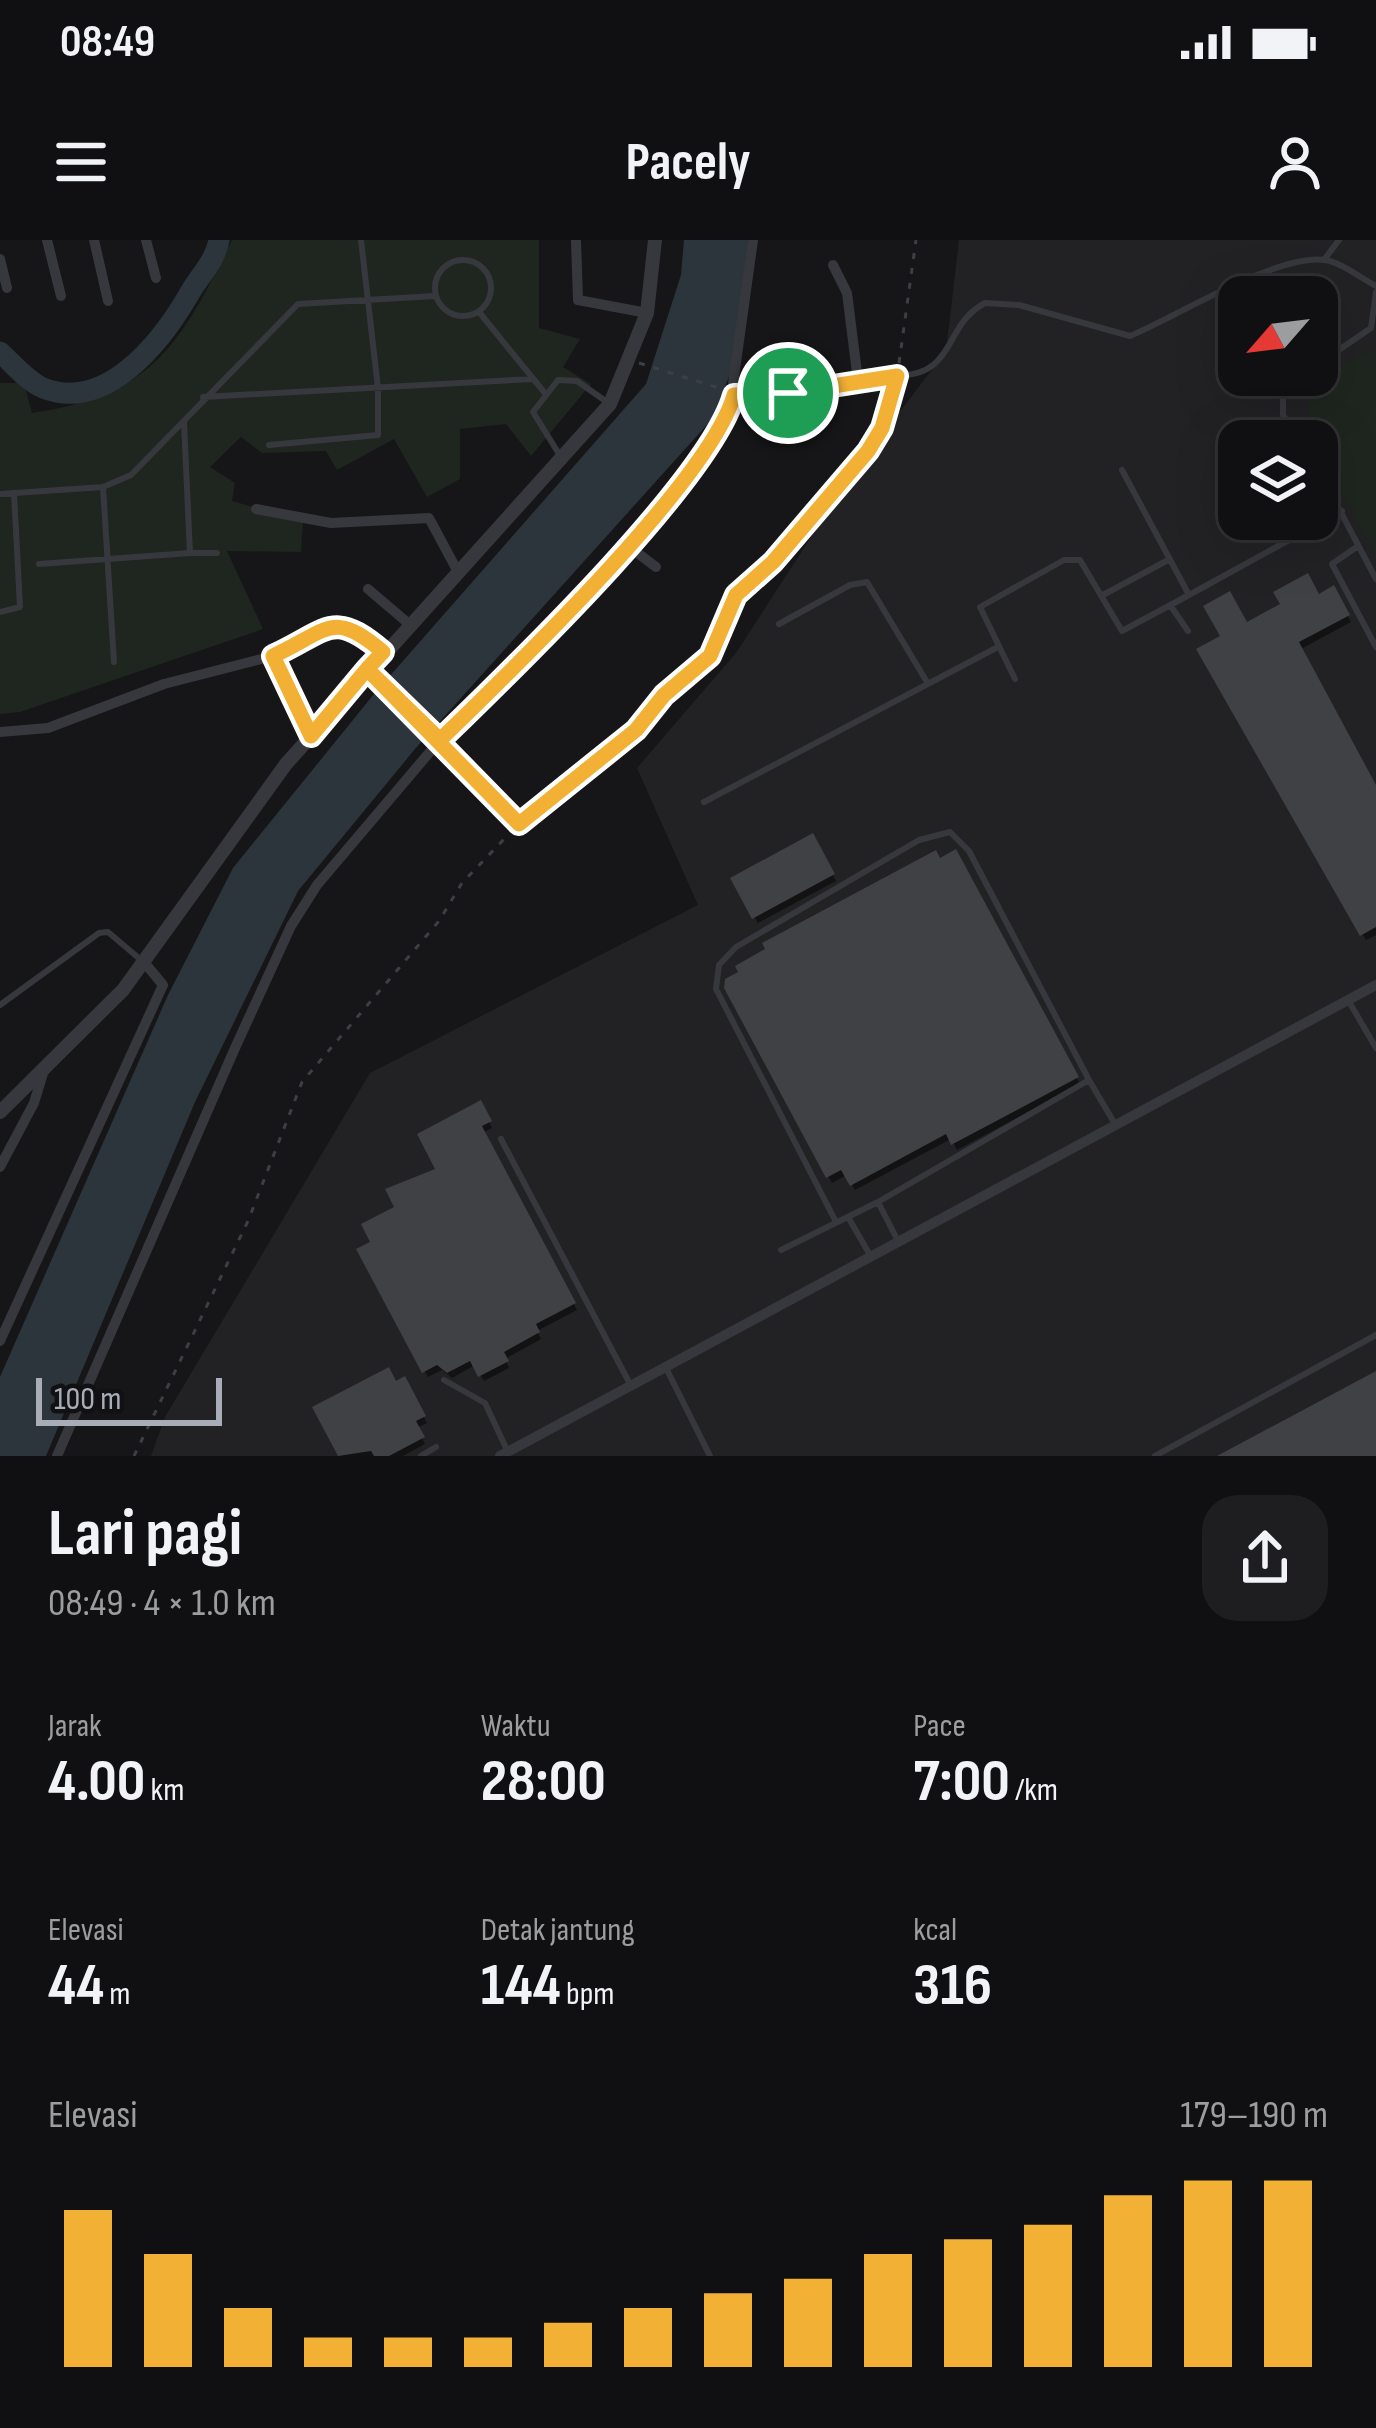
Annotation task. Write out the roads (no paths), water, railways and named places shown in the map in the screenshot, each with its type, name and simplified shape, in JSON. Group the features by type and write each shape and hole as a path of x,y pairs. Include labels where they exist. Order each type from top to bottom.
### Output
{"street":[{"path":"47,240 61,296"},
{"path":"94,240 108,301"},
{"path":"146,240 156,278"},
{"path":"576,240 578,300 647,313"},
{"path":"0,1112 144,962 242,821 311,736 610,404 647,313 655,240"},
{"path":"57,1456 291,926 317,885 436,735 627,545 715,438 734,395 753,240"},
{"path":"0,259 7,288"},
{"path":"833,265 848,292 858,381"},
{"path":"734,395 897,376"},
{"path":"256,509 331,523 429,518 458,572"},
{"path":"627,545 656,566"},
{"path":"368,589 409,624"},
{"path":"0,732 48,728 164,684 273,656 345,624 383,652"},
{"path":"273,656 311,736"},
{"path":"367,669 519,824"},
{"path":"0,1341 163,985 144,962"},
{"path":"504,1454 1376,985"},
{"path":"0,1167 34,1102 44,1070"}],"lane":[{"path":"269,445 372,439 381,428 361,240"},
{"path":"897,376 920,375 939,362 951,348 957,326 985,303 1019,305 1130,336 1239,282 1324,260 1340,240"},
{"path":"1324,260 1376,289 1371,328 1338,351"},
{"path":"435,296 443,267 472,261 491,284 479,311"},
{"path":"0,494 103,487 131,475 291,308 308,302 435,296"},
{"path":"435,296 453,315 479,311"},
{"path":"479,311 544,392"},
{"path":"203,397 533,379"},
{"path":"562,458 533,412 544,392 559,380 577,381 610,404"},
{"path":"184,420 190,553"},
{"path":"1122,470 1189,596"},
{"path":"103,487 114,662"},
{"path":"0,612 20,608 14,493"},
{"path":"1338,504 1376,579"},
{"path":"1015,679 996,649 980,607 1064,560 1080,560 1122,631 1342,511"},
{"path":"1358,545 1332,564 1376,647"},
{"path":"39,563 217,553"},
{"path":"1101,596 1170,559"},
{"path":"779,624 850,585 867,582 928,682"},
{"path":"1170,605 1188,631"},
{"path":"704,802 996,649"},
{"path":"836,1222 716,989 716,973 736,947 943,831 964,842 1115,1124"},
{"path":"0,1005 99,933 108,932 144,962"},
{"path":"1348,1000 1376,1048"},
{"path":"782,1250 878,1202 1089,1080"},
{"path":"501,1139 631,1386"},
{"path":"878,1202 899,1242"},
{"path":"848,1217 871,1258"},
{"path":"1155,1456 1376,1335"},
{"path":"665,1367 710,1456"},
{"path":"444,1380 485,1402 504,1454"},
{"path":"421,1456 436,1447"}],"waterway":[{"path":"0,352 43,388 66,393 109,382 129,369 163,333 210,262 219,240"}]}
